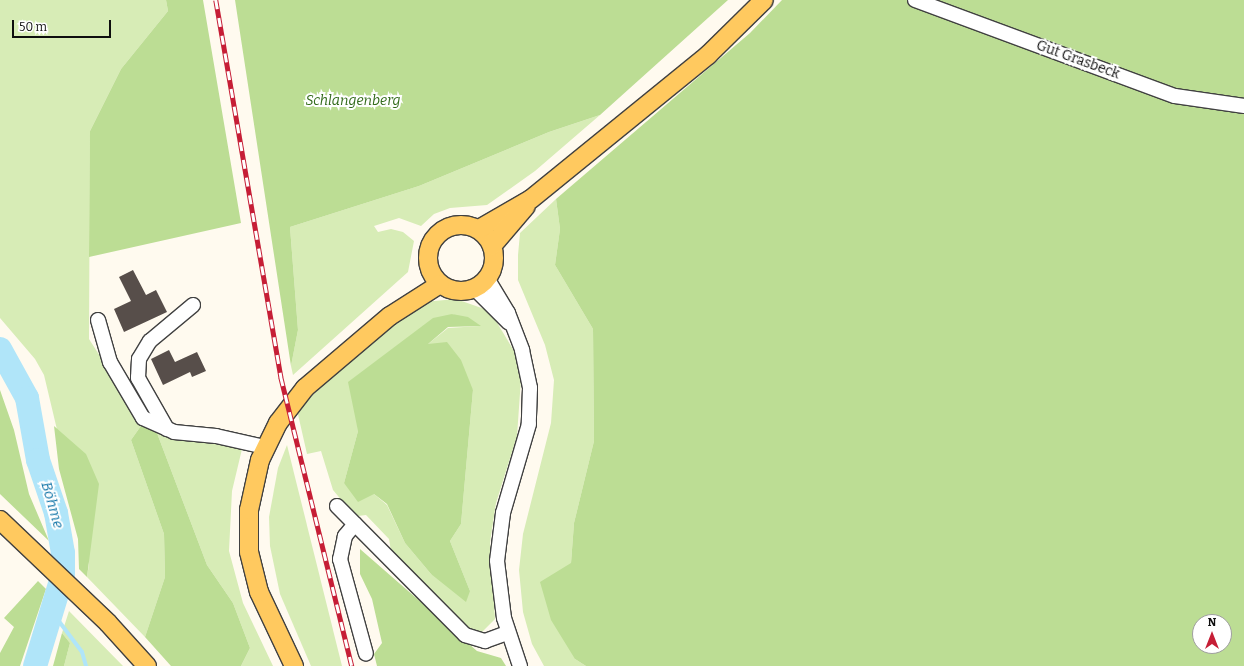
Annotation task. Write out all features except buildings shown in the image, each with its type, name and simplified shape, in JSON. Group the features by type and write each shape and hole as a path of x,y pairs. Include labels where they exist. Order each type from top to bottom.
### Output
{"main road":[{"path":"479,229 531,199 708,56 764,0"},
{"path":"492,246 531,199"},
{"path":"458,224 479,229 492,246 494,262 481,283 460,291 435,278 428,251 438,232 458,224"},
{"path":"294,666 259,592 249,552 251,492 265,447 285,412 305,388 435,278"},
{"path":"0,520 108,623 147,666"}],"street":[{"name":"Gut Grasbeck","path":"915,0 1175,96 1244,106"},
{"path":"481,283 502,300 513,327 528,375 531,410 500,532 498,583 507,634 520,666"},
{"path":"167,429 138,378 139,360 150,341 192,305"},
{"path":"98,320 110,362 143,418 167,429 265,447"},
{"path":"337,506 465,635 485,641 507,634"},
{"path":"355,524 345,536 340,559 366,654"}],"green space":[{"path":"0,0 166,0 168,11 121,69 90,131 89,339 143,423 131,440 164,534 165,577 145,637 87,577 89,564 44,375 35,359 0,318"},
{"path":"166,0 203,0 241,223 89,257 90,131 121,69 168,11"},
{"name":"Schlangenberg","path":"235,0 728,0 600,115 549,132 419,186 290,227 298,330 291,366"},
{"path":"782,0 1244,0 1244,666 586,666 575,659 551,620 540,582 571,563 574,523 594,441 593,329 555,265 560,229 556,199 750,33"},
{"path":"600,115 535,171 487,205 450,208 434,214 421,226 399,218 374,226 378,232 391,229 403,232 414,241 408,272 293,375 291,366 298,330 290,227 419,186 549,132"},
{"path":"556,199 560,229 555,265 593,329 594,441 574,523 571,563 575,659 586,666 544,666 532,644 523,612 519,570 523,534 551,423 554,380 545,345 518,280 520,233"},
{"path":"456,299 490,311 514,351 521,379 517,436 496,503 490,542 495,619 481,633 462,627 391,551 389,539 366,515 358,516 333,490 321,451 307,454 297,410 341,368 423,302","holes":["452,314 480,326 448,328 428,344 473,390 461,524 450,541 470,591 431,574 405,543 387,505 374,494 344,483 358,431"]},
{"path":"452,314 468,317 481,326 448,327 428,344 447,342 461,360 473,390 461,524 450,541 470,591 466,602 431,574 405,543 387,504 374,494 358,502 344,483 358,431 348,382 433,318"},
{"path":"0,390 14,430 29,494 49,541 0,494"},
{"path":"143,423 157,433 207,565 233,603 250,648 241,666 171,666 145,637 165,577 164,534 131,440"},
{"path":"54,426 86,454 99,484 87,577 79,569 78,539 59,469"},
{"path":"157,433 242,449 232,491 229,551 243,603 273,666 241,666 250,648 233,603 207,565"},
{"path":"287,445 342,666 311,666 280,594 270,546 269,517 278,468"},
{"path":"360,549 477,651 501,658 506,666 377,666 374,654 382,643 372,599 360,574"},
{"path":"38,581 46,589 20,666 0,666 0,653 14,627 4,618"},
{"path":"69,611 123,666 64,666 70,643 62,633"},
{"path":"62,633 70,643 64,666 53,666"}],"waterway":[{"name":"Böhme","path":"0,349 27,398 38,460 56,513 63,553 63,574 35,666"},
{"path":"52,612 82,652 86,666"}],"railway":[{"path":"216,0 281,377 352,666"}]}
